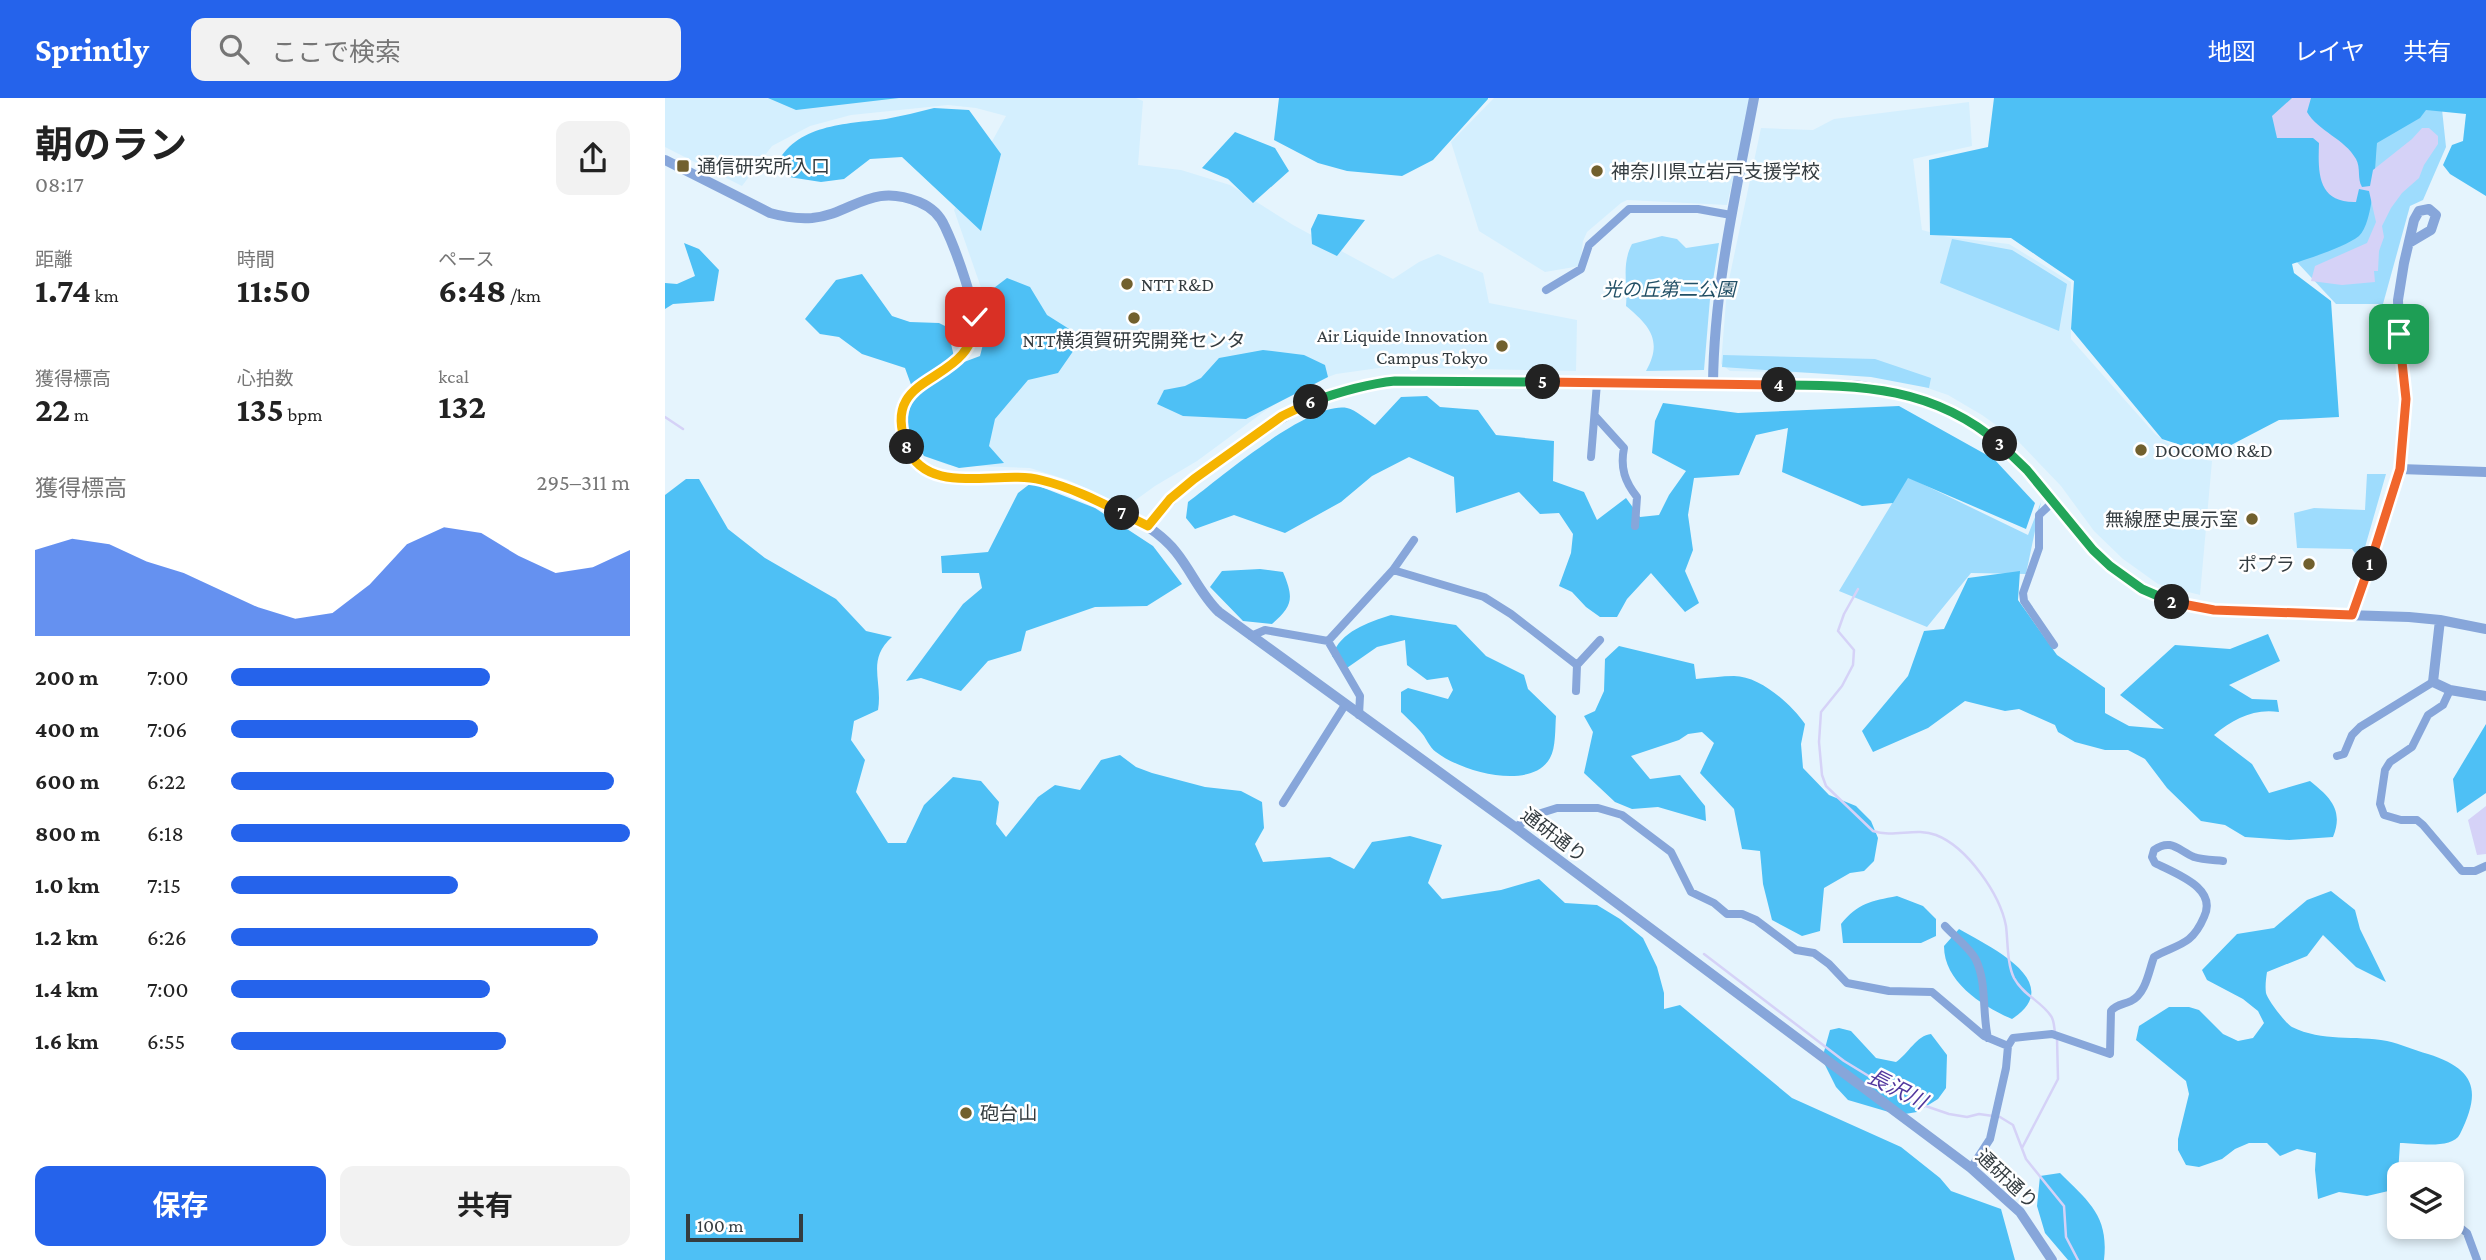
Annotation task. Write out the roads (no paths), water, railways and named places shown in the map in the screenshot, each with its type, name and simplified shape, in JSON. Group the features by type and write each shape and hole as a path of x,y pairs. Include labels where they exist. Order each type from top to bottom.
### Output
{"street":[{"path":"1713,384 1717,310 1731,215 1754,98"},
{"name":"通研通り","path":"665,160 770,213 787,218 827,215 877,196 913,200 934,211 947,230 971,299 975,331 964,355 953,366 920,384 903,404 899,419 902,435 918,464 932,474 951,478 1038,479 1083,494 1148,526 1176,551 1211,604 1971,1168 2020,1212 2052,1260"},
{"path":"1546,290 1581,269 1589,245 1629,209 1698,209 1731,215"},
{"path":"2352,615 2400,469 2406,399 2398,315 2402,273 2409,243"},
{"path":"1148,526 1170,499 1282,416 1302,405 1340,391 1370,384 1395,381 1854,386 1915,397 1952,412 1999,442 2110,566 2142,589 2174,603 2214,610 2440,620 2486,629"},
{"path":"1591,457 1597,383"},
{"path":"1595,416 1624,448 1621,463 1627,485 1637,497 1635,526"},
{"path":"2400,469 2486,472"},
{"path":"2053,502 2039,515 2039,548 2023,593 2027,608 2054,645"},
{"path":"1328,641 1393,570 1415,540"},
{"path":"1393,570 1484,597 1511,614 1577,665"},
{"path":"2433,682 2440,620"},
{"path":"1251,636 1265,630 1328,641 1360,696 1359,715"},
{"path":"1576,691 1577,665 1601,640"},
{"path":"2433,682 2450,690 2486,696"},
{"path":"2337,756 2344,754 2352,735 2360,727 2433,682"},
{"path":"2450,690 2443,705 2428,715 2412,747 2390,762 2385,770 2380,804 2384,815 2401,820 2417,820 2462,871 2475,871 2486,866"},
{"path":"1283,803 1345,705"},
{"path":"1515,827 1538,814 1557,808 1598,808 1622,815 1671,852 1691,892 1714,902 1727,914 1742,914 1756,920 1796,950 1814,953 1847,983 1889,990 1932,992 1988,1038 2008,1046"},
{"path":"1971,1168 1990,1139 2006,1068 2008,1046 2014,1038 2052,1034 2110,1054 2111,1011 2115,1006 2137,997 2151,971 2154,957 2189,939 2201,922 2208,908 2207,897 2197,887 2155,863 2152,858 2154,850 2161,845 2171,844 2195,857 2223,862"},
{"path":"1945,926 1975,958 1980,975 1988,1038"},
{"path":"2464,1231 2477,1260"}],"waterway":[{"path":"665,417 683,429"},
{"path":"1858,589 1838,631 1854,650 1853,665 1842,686 1821,712 1819,742 1822,775 1826,786 1873,831 1936,835 1948,841 1970,861 1989,886 2003,913 2014,978 2051,1016 2055,1032"},
{"name":"長沢川","path":"1704,954 1844,1061 1908,1100 1949,1114 2000,1117 2013,1125 2026,1159 2064,1206 2066,1237 2078,1260"},
{"path":"2022,1148 2058,1079 2057,1038"}],"place":[{"name":"通信研究所入口","path":"683,166"},
{"name":"神奈川県立岩戸支援学校","path":"1597,171"},
{"name":"NTT R&D","path":"1127,284"},
{"name":"NTT横須賀研究開発センタ","path":"1134,318"},
{"name":"Air Liquide Innovation Campus Tokyo","path":"1502,346"},
{"name":"DOCOMO R&D","path":"2141,450"},
{"name":"無線歴史展示室","path":"2252,519"},
{"name":"ポプラ","path":"2309,564"},
{"name":"砲台山","path":"966,1113"}],"park label":[{"name":"光の丘第二公園","path":"1669,289"}]}
